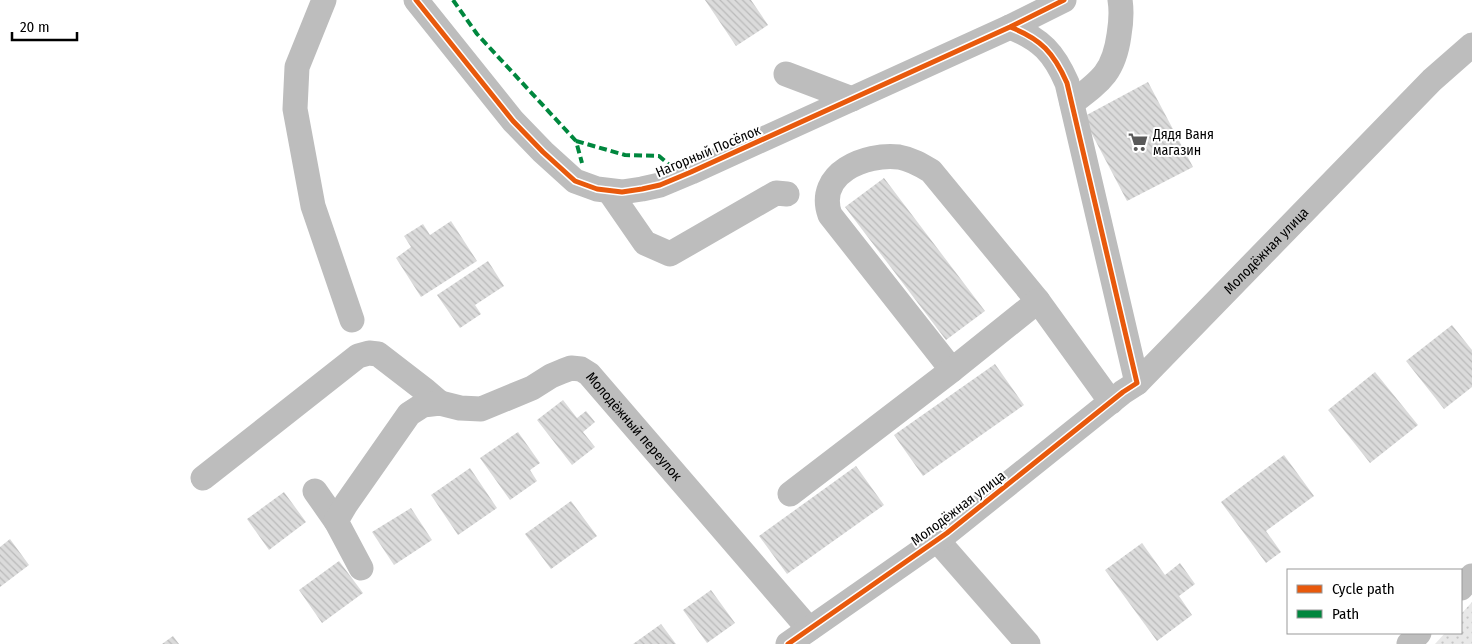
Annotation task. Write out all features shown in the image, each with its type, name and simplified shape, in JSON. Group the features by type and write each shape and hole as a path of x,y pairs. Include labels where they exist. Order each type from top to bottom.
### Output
{"street":[{"path":"324,0 297,67 295,108 313,206 352,320"},
{"name":"Нагорный Посёлок","path":"416,0 528,137 575,181 609,192 622,192 660,185 691,172 1010,27 1064,0"},
{"path":"1072,103 1095,85 1109,69 1117,51 1121,20 1120,0"},
{"path":"1010,27 1034,38 1052,56 1067,83 1137,383"},
{"name":"Молодёжная улица","path":"788,644 937,540 1123,392 1137,383 1432,80 1472,45"},
{"path":"786,74 852,99"},
{"path":"952,370 830,215 827,204 828,193 832,183 838,175 859,161 875,157 901,157 920,164 931,171 1038,301 1111,402"},
{"path":"609,192 645,243 670,254 776,193 787,194"},
{"path":"790,494 952,370 1038,301"},
{"path":"203,478 358,356 369,353 378,354 440,403"},
{"name":"Молодёжный переулок","path":"336,521 409,414 423,405 440,403 460,408 482,409 532,388 563,371 571,368 581,370 589,374 809,629"},
{"path":"316,491 336,521 361,568"},
{"path":"937,540 1028,644"},
{"path":"1462,587 1472,576"},
{"path":"1409,644 1418,634"}],"shaded area":[{"path":"1472,602 1472,644 1435,644 1444,634 1462,634 1462,613"}],"building":[{"path":"705,0 751,0 768,25 736,46"},
{"name":"Дядя Ваня магазин","path":"1148,82 1193,167 1127,201 1083,117"},
{"path":"884,178 985,311 946,340 845,207"},
{"path":"451,221 477,261 421,297 396,258 411,247 404,236 423,224 430,235"},
{"path":"488,261 504,286 475,305 481,314 460,328 437,295"},
{"path":"1452,325 1472,350 1472,387 1444,409 1406,361"},
{"path":"995,364 1024,405 923,476 894,435"},
{"path":"1375,372 1418,425 1370,463 1328,410"},
{"path":"563,400 577,418 586,411 595,422 583,432 595,447 572,465 537,420"},
{"path":"518,432 540,463 530,470 537,481 510,500 480,458"},
{"path":"1284,455 1314,496 1266,531 1281,552 1266,563 1221,502"},
{"path":"856,466 884,505 787,574 759,536"},
{"path":"470,468 497,508 458,535 431,495"},
{"path":"284,492 306,522 269,550 247,519"},
{"path":"571,501 597,536 551,569 525,534"},
{"path":"411,508 432,540 394,565 372,532"},
{"path":"10,539 29,565 0,587 0,547"},
{"path":"1142,543 1165,575 1180,563 1195,584 1179,596 1192,615 1157,641 1105,570"},
{"path":"339,561 363,593 322,623 299,590"},
{"path":"711,590 735,623 707,643 683,610"},
{"path":"661,624 676,644 633,644"},
{"path":"173,636 179,644 162,644"}],"marked path":[{"path":"453,0 477,34 576,141 582,163"},
{"path":"576,141 625,155 659,156 673,168"}],"cycle path":[{"path":"416,0 513,121 543,152 575,181 597,189 622,192 660,185 691,172 1010,27 1064,0"},
{"path":"788,644 947,533 1123,392 1137,383 1067,83 1057,63 1045,48 1030,37 1010,27"}],"place":[{"name":"Дядя Ваня магазин","path":"1138,142"}]}
